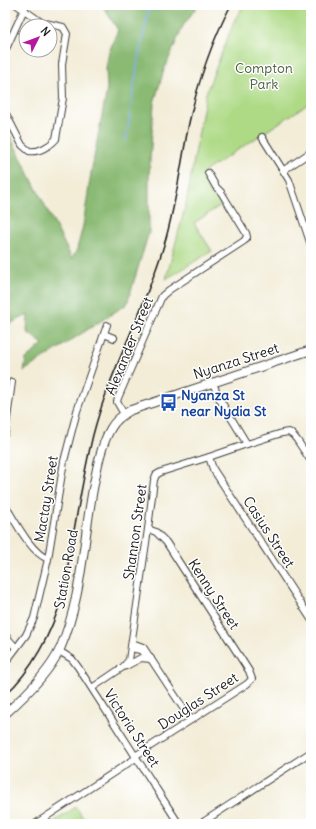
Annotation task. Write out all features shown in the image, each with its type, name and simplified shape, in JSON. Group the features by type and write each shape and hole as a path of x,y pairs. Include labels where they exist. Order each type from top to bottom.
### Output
{"street":[{"path":"5,112 22,145 29,152 36,152 56,139 62,104 62,64 67,34 62,27 41,22 25,7 16,5"},
{"path":"5,51 25,7"},
{"path":"262,137 289,180 311,245"},
{"path":"284,170 311,152"},
{"name":"Alexander Street","path":"124,414 117,402 118,398 162,296 244,241 247,237 246,232 221,192 216,188 208,173"},
{"name":"Mactay Street","path":"5,663 26,635 34,618 48,559 64,461 77,411 107,325"},
{"path":"104,334 114,338"},
{"name":"Nyanza Street","path":"124,414 142,406 311,350"},
{"path":"5,433 12,382"},
{"path":"213,383 219,398 247,444"},
{"name":"Station Road","path":"5,714 20,701 42,675 59,650 67,630 78,588 91,500 102,451 112,426 124,414"},
{"name":"Shannon Street","path":"123,667 129,660 154,480 156,475 161,472 247,444 289,432 297,440 311,461"},
{"name":"Casius Street","path":"209,457 213,469 311,619"},
{"path":"5,505 34,550 42,557 48,559"},
{"name":"Kenny Street","path":"148,529 156,532 166,542 249,671 252,679"},
{"path":"134,627 136,636 190,720"},
{"path":"5,635 16,648"},
{"path":"131,646 140,645 144,647"},
{"path":"131,646 142,651 151,658"},
{"name":"Victoria Street","path":"59,650 72,659 179,824"},
{"path":"92,688 139,658 151,658"},
{"name":"Douglas Street","path":"35,824 190,720 247,684 252,679"},
{"path":"200,824 311,752"}],"green space":[{"path":"102,5 198,5 183,26 164,70 154,103 149,175 149,232 127,304 24,371 26,359 43,344 27,332 28,315 5,326 5,126 72,259 77,249 83,226 91,173 107,89 106,68 109,52 118,30"},
{"name":"Compton Park","path":"244,5 311,5 311,102 204,172 211,182 208,186 210,192 217,198 221,205 194,223 212,251 166,279 186,204 206,93 235,19"},
{"path":"76,807 87,824 51,824"}],"waterway":[{"path":"126,141 139,55 150,5"}],"railway":[{"path":"5,695 32,663 47,637 58,610 65,585 81,491 93,435 100,411 147,293 164,245 172,215 189,123 197,92 206,62 231,5"}],"place":[{"name":"Nyanza St near Nydia St","path":"168,403"}]}
